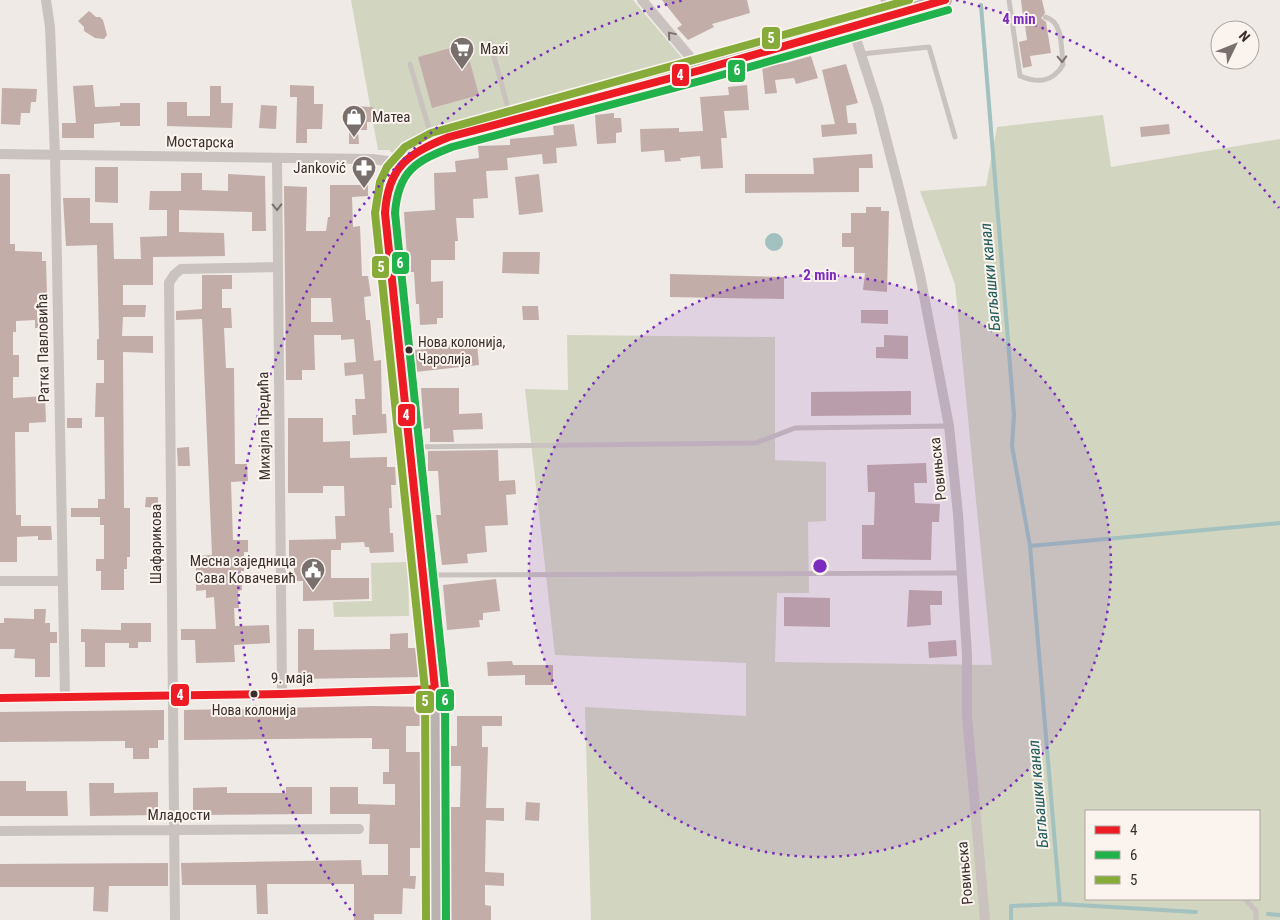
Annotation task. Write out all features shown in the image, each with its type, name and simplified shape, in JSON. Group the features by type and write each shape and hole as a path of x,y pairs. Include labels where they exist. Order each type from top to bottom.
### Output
{"street":[{"name":"Ратка Павловића","path":"46,0 50,27 55,155 65,697"},
{"path":"642,0 700,70"},
{"path":"436,920 435,689 385,213 385,192 398,166 414,152 434,143 945,0"},
{"name":"Ровињска","path":"852,26 878,107 903,201 920,275 949,426 962,573 967,655 967,716 985,920"},
{"name":"Мостарска","path":"0,154 372,159 387,161 398,166"},
{"name":"Михајла Предића","path":"277,158 282,694"},
{"name":"Шафарикова","path":"175,920 169,283 181,269 278,267"},
{"path":"0,581 63,581"},
{"name":"9. маја","path":"0,698 282,694 435,689"},
{"name":"Младости","path":"0,831 359,829"}],"lane":[{"path":"883,0 889,16"},
{"path":"1009,0 1020,76 1037,82 1046,80 1063,65 1059,31 1054,22 1045,17"},
{"path":"1012,22 1024,21"},
{"path":"490,42 512,120"},
{"path":"861,54 929,47 955,137"},
{"path":"410,64 434,143"},
{"path":"410,446 756,443 795,428 949,426"},
{"path":"423,575 962,573"},
{"path":"1246,900 1256,911 1256,920"}],"green space":[{"path":"351,0 633,0 689,66 447,134 399,159 389,150 378,150"},
{"path":"1103,115 1111,167 1280,139 1280,920 591,920 585,707 746,716 746,663 555,655 525,389 568,390 567,335 775,337 775,460 826,462 826,521 808,522 809,593 777,593 775,662 992,665 955,284 920,191 986,186 997,127"},
{"path":"408,562 409,616 334,617 333,602 372,601 371,563"}],"water":[{"path":"770,233 778,233 783,238 781,249 770,251 765,246 765,238"}],"building":[{"path":"662,0 747,0 750,13 712,24 714,27 688,40 677,28 682,25"},
{"path":"1021,0 1042,0 1045,13 1041,18 1046,22 1051,53 1030,56 1032,66 1023,68 1019,42 1027,40 1025,25 1028,21 1023,17"},
{"path":"89,11 103,20 107,35 104,39 95,38 84,31 84,27 78,21"},
{"path":"465,44 479,95 432,108 418,57"},
{"path":"811,56 818,78 796,84 794,78 775,80 777,93 765,94 762,66 786,63"},
{"path":"846,64 858,103 846,106 848,123 856,123 857,134 822,137 821,125 835,124 822,70"},
{"path":"93,85 95,107 120,106 120,103 140,103 140,126 120,126 120,122 94,124 94,138 62,138 62,123 76,123 73,86"},
{"path":"290,85 314,86 314,104 323,104 322,129 307,129 307,143 296,143 297,97 290,97"},
{"path":"747,85 749,110 724,111 727,138 721,138 723,168 701,169 700,156 680,158 681,161 665,162 664,150 641,152 640,129 679,128 679,132 703,131 700,97 729,95 728,87"},
{"path":"210,86 221,86 221,103 233,103 232,128 167,126 167,102 187,102 187,116 210,116"},
{"path":"2,88 37,89 36,102 31,102 30,113 21,113 20,125 1,124"},
{"path":"261,105 277,106 276,129 259,128"},
{"path":"349,106 373,107 372,122 367,122 367,130 358,130 359,144 349,144"},
{"path":"614,113 614,118 621,118 622,132 616,133 616,143 597,144 595,115"},
{"path":"574,124 577,146 556,148 557,163 543,164 542,154 507,158 508,170 486,171 488,198 473,199 474,218 456,218 458,241 455,241 455,260 431,260 431,282 443,281 443,318 437,318 437,324 420,325 419,304 416,304 414,272 408,272 404,212 435,210 434,173 456,172 455,161 479,158 478,146 510,145 510,139 554,135 553,126"},
{"path":"1169,124 1170,134 1141,137 1140,127"},
{"path":"872,154 873,168 859,168 859,192 745,193 745,174 814,174 813,158"},
{"path":"95,167 118,167 118,203 95,202"},
{"path":"181,173 202,173 202,190 228,191 228,174 265,176 266,231 252,231 252,212 179,210 179,232 224,233 225,256 153,257 153,285 123,285 123,305 146,305 145,317 123,317 122,336 153,336 153,353 123,352 124,508 130,508 130,557 127,557 127,569 124,569 124,590 101,590 101,571 96,571 96,559 104,559 104,525 100,525 100,517 71,517 71,508 98,508 98,499 105,499 104,417 95,417 96,383 104,383 104,360 97,360 97,339 99,339 97,245 66,246 63,198 90,198 90,223 113,223 114,259 141,259 140,237 167,236 167,210 149,210 150,191 181,191"},
{"path":"0,174 10,174 10,244 15,244 15,251 42,252 42,261 46,261 47,295 37,295 37,318 46,318 46,328 35,328 35,320 16,321 16,332 13,332 13,355 19,355 19,377 13,377 13,398 45,396 46,422 29,423 29,432 15,432 16,515 21,515 21,526 51,526 52,540 38,540 38,536 17,537 17,562 0,562"},
{"path":"539,174 543,212 519,215 515,177"},
{"path":"330,185 368,185 368,196 352,197 353,227 360,226 362,276 368,276 371,296 364,297 366,320 370,320 374,361 381,360 382,414 386,414 387,433 353,435 352,415 356,415 355,399 365,399 363,374 345,376 344,363 356,362 354,339 341,340 341,335 314,335 315,370 302,370 302,380 286,380 284,186 307,187 306,231 326,231 328,217 330,217","holes":["311,298 331,298 333,322 311,322"]},
{"path":"866,207 881,207 881,211 889,211 887,292 863,290 865,273 854,273 854,247 842,247 842,233 851,233 851,213 866,213"},
{"path":"503,252 540,252 539,274 502,273"},
{"path":"670,274 784,277 784,299 670,297"},
{"path":"202,275 232,275 232,289 222,289 222,308 231,308 232,328 224,328 226,368 234,368 235,464 247,464 248,481 231,482 233,540 248,540 248,552 244,552 244,571 241,571 242,590 238,591 239,608 234,608 235,626 269,625 270,643 234,645 235,662 196,663 195,640 181,640 181,629 216,629 214,597 206,598 206,590 196,591 196,556 212,555 202,319 176,320 176,311 202,309"},
{"path":"522,306 538,306 539,320 523,320"},
{"path":"861,310 888,310 888,324 861,323"},
{"path":"884,335 908,336 908,359 876,358 876,347 884,347"},
{"path":"445,343 445,346 477,343 479,365 415,372 413,350 427,349 427,345"},
{"path":"421,388 459,388 459,414 482,413 483,429 453,430 454,442 430,442 430,428 424,429"},
{"path":"911,391 911,415 811,416 811,392"},
{"path":"67,418 82,418 82,428 67,428"},
{"path":"288,418 323,418 323,442 350,441 350,458 387,457 387,467 395,467 396,485 391,485 392,508 389,508 390,533 393,533 394,552 370,553 369,547 365,547 364,542 341,543 341,550 331,550 331,578 369,578 369,599 303,601 303,581 294,581 294,558 289,558 289,540 336,539 335,516 345,516 344,486 323,486 323,493 288,493"},
{"path":"189,447 190,466 178,466 177,448"},
{"path":"498,450 499,481 515,480 516,494 506,495 508,525 485,526 487,552 467,554 468,563 442,565 436,515 441,515 438,471 428,471 428,451"},
{"path":"926,463 927,483 914,483 915,503 940,504 939,522 932,522 931,560 862,559 862,525 874,525 875,492 868,492 867,465"},
{"path":"146,497 158,497 158,508 145,507"},
{"path":"496,579 500,611 483,613 483,620 479,620 480,627 447,630 443,585"},
{"path":"909,590 942,591 942,605 930,605 931,625 907,627"},
{"path":"784,597 830,598 830,627 784,626"},
{"path":"34,609 46,609 45,623 50,623 50,632 57,632 57,643 50,643 50,677 35,677 35,659 14,658 15,649 0,649 0,623 4,623 4,618 34,619"},
{"path":"121,623 151,623 151,642 138,642 138,648 129,648 129,643 105,643 105,667 85,667 85,642 81,642 81,629 121,630"},
{"path":"298,629 314,629 314,650 390,649 390,634 408,633 408,648 417,648 417,659 422,659 422,677 298,679"},
{"path":"956,640 957,656 929,658 928,642"},
{"path":"512,661 513,665 553,665 553,685 525,685 525,675 488,676 487,662"},
{"path":"373,706 424,707 424,726 406,726 406,752 424,752 422,848 410,848 410,876 416,876 415,889 403,888 402,914 374,914 374,920 354,920 354,884 267,884 268,914 257,914 256,885 182,885 181,863 361,860 362,875 388,875 388,844 369,844 370,814 330,814 330,787 358,787 358,804 395,805 395,784 383,784 383,772 389,772 389,749 372,749 372,738 184,740 184,710"},
{"path":"164,710 164,740 158,740 158,748 149,748 149,759 133,759 133,748 125,748 125,741 0,742 0,712"},
{"path":"457,716 502,716 502,726 482,726 482,747 488,747 486,808 504,808 504,821 486,820 485,872 504,873 504,886 485,885 485,905 491,906 491,920 448,920 450,807 460,807 461,766 451,766 451,746 457,746"},
{"path":"0,781 26,781 26,791 67,791 68,816 0,816"},
{"path":"89,783 114,783 114,793 158,792 158,815 90,816"},
{"path":"227,787 227,793 286,793 286,787 312,787 312,814 193,815 193,788"},
{"path":"526,802 540,803 539,821 525,820"},
{"path":"168,863 168,886 109,886 108,912 93,911 94,887 0,887 0,864"}],"waterway":[{"name":"Багљашки канал","path":"981,5 1014,415 1012,446 1030,546 1060,904 1196,912"},
{"name":"Багљашки канал","path":"1030,546 1280,523"},
{"path":"1011,920 1011,906 1060,904"},
{"path":"1268,914 1280,915"}],"transit line":[{"name":"5","path":"426,920 425,690 375,213 380,182 387,167 405,147 431,133 909,0"},
{"name":"4","path":"435,689 385,213 390,184 396,173 403,164 422,149 449,137 701,70 945,0"},
{"name":"6","path":"446,920 445,688 395,213 400,187 405,177 428,157 452,147 704,80 948,10"},
{"name":"4","path":"0,698 282,694 435,689"}],"place":[{"name":"Maxi","path":"462,70"},
{"name":"Матеа","path":"354,138"},
{"name":"Janković","path":"364,189"},
{"name":"Нова колонија, Чаролија","path":"409,350"},
{"name":"Месна заједница Сава Ковачевић","path":"313,591"},
{"name":"Нова колонија","path":"254,694"}]}
